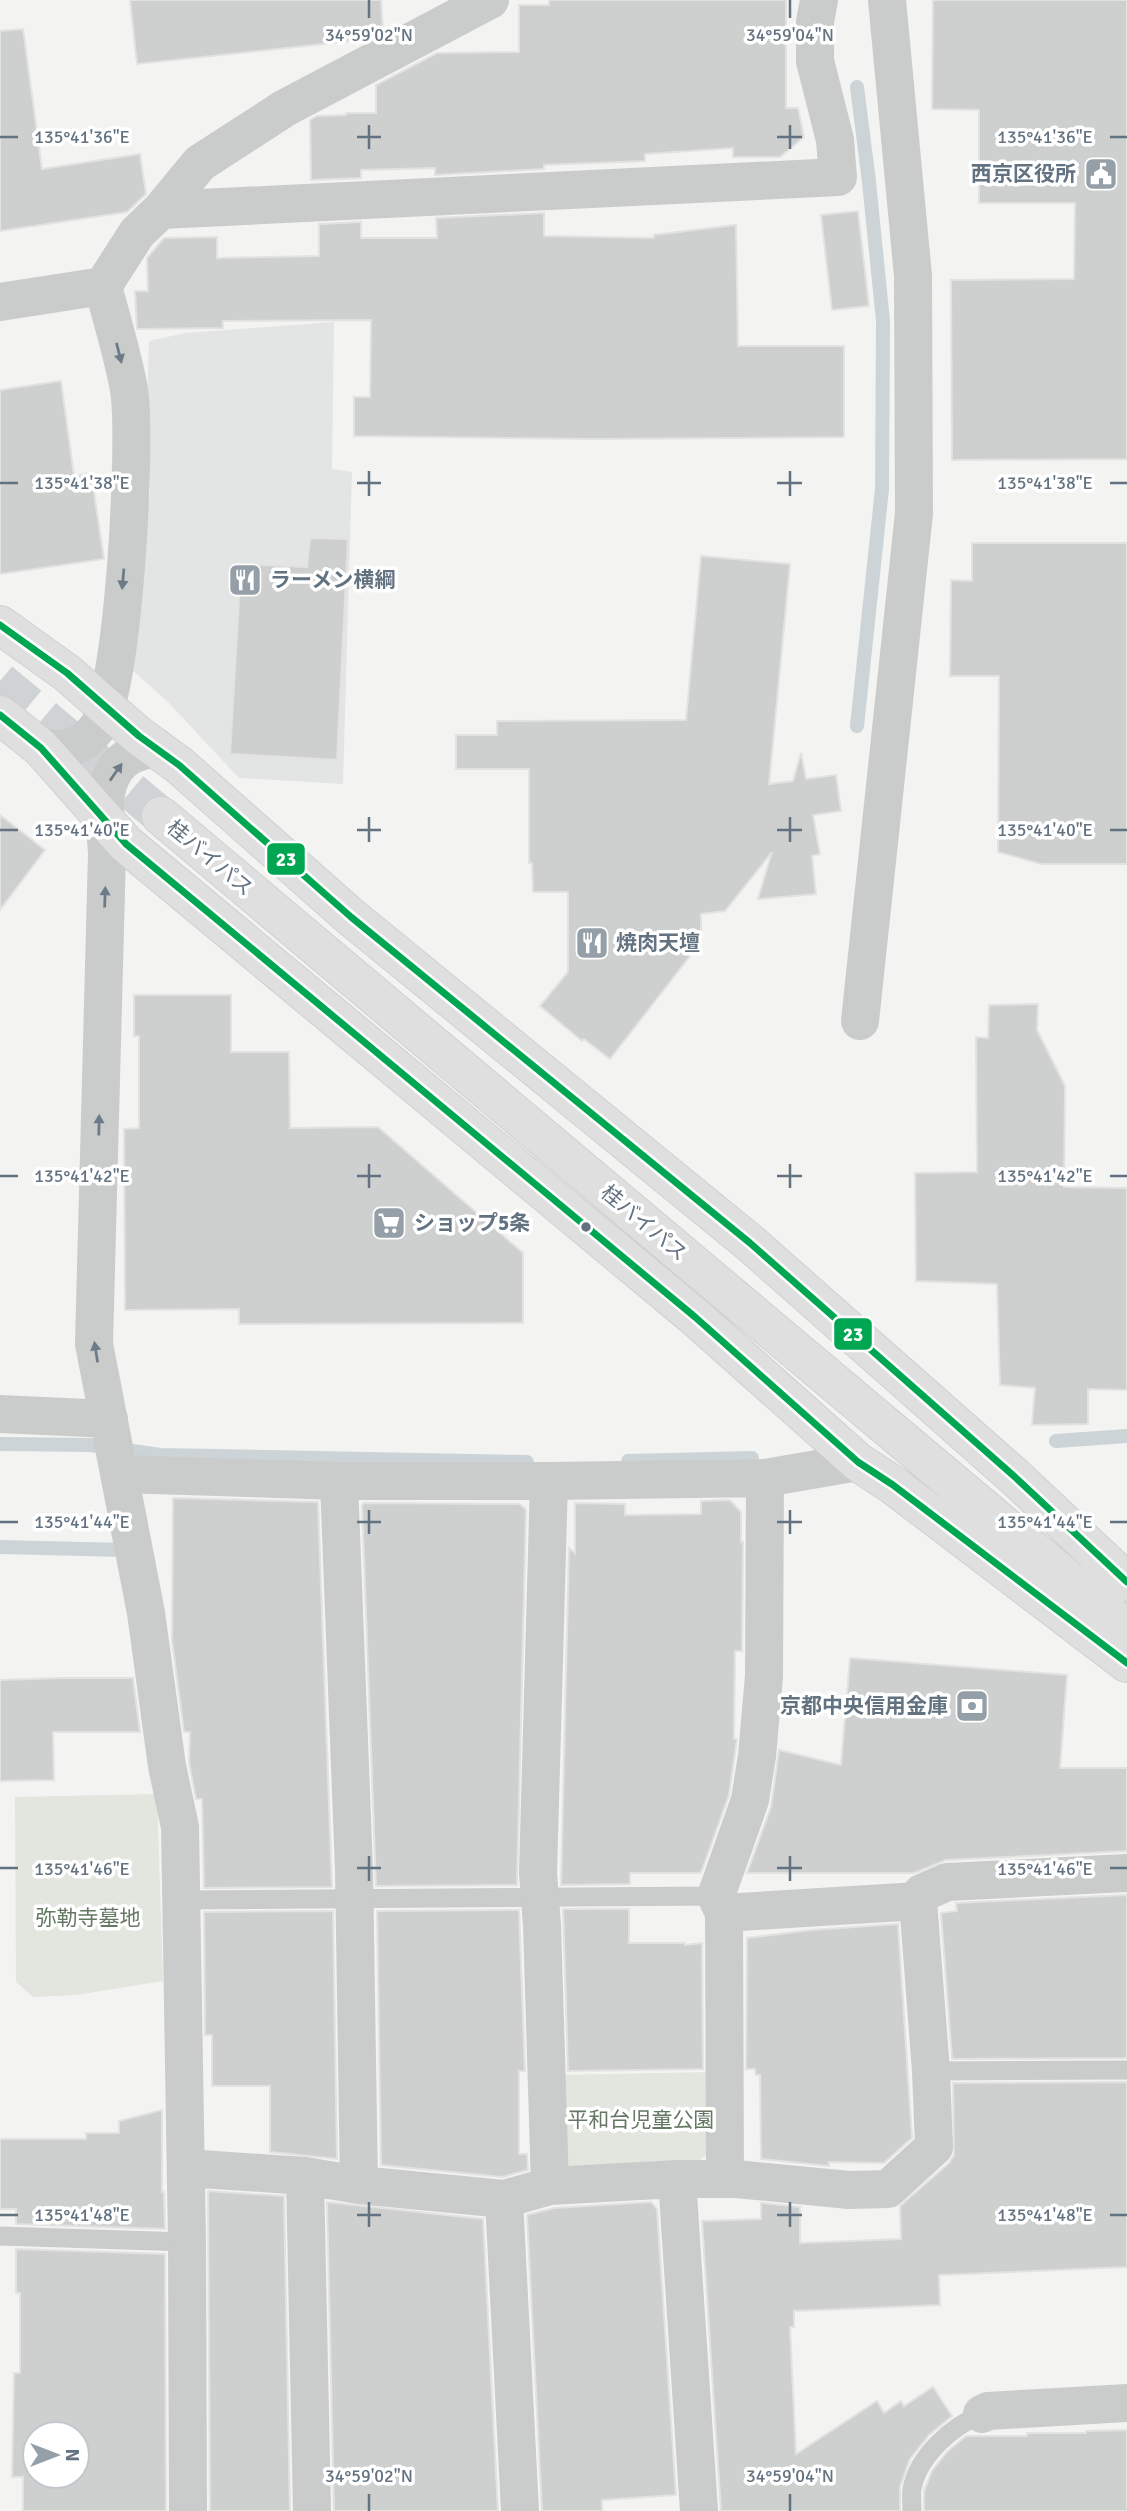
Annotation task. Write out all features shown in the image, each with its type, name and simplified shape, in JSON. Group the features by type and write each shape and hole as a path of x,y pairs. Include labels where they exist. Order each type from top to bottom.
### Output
{"highway":[{"path":"0,625 67,674 156,747 351,917 750,1243 1016,1478 1127,1582"},
{"path":"0,715 41,748 126,844 695,1317 858,1462 893,1485 1127,1663"},
{"name":"桂バイパス","path":"161,816 1127,1629"}],"street":[{"path":"41,748 64,750 84,742 99,726 107,708 114,670 133,434 129,391 103,286 137,233 161,210 200,163 285,108 490,0"},
{"path":"161,210 838,177 835,140 815,61 815,22 819,0"},
{"path":"860,1021 914,513 913,276 887,0"},
{"path":"0,302 103,286"},
{"path":"156,747 128,756 111,776 106,792 107,853 94,1343 146,1614 167,1766 180,1827 187,2242 188,2511"},
{"path":"0,1414 109,1419"},
{"path":"120,1474 339,1481 765,1478 858,1462"},
{"path":"725,2179 720,1904 750,1800 757,1756 764,1676 765,1478"},
{"path":"339,1481 355,1900 359,2185"},
{"path":"549,1481 538,1873 550,2186"},
{"path":"186,2168 305,2176 359,2185 504,2199 550,2186 677,2179 725,2179 849,2190 888,2189 934,2147 918,1901 922,1893 947,1882 1127,1873"},
{"path":"720,1904 918,1901"},
{"path":"305,2176 312,2511"},
{"path":"677,2179 699,2511"},
{"path":"504,2199 520,2511"},
{"path":"982,2414 988,2411 1127,2403"}],"lane":[{"path":"182,1900 540,1897 720,1904"},
{"path":"931,2071 1127,2070"},
{"path":"0,2236 187,2242"},
{"path":"912,2511 912,2488 928,2453 965,2421 982,2414"}],"shaded area":[{"name":"ラーメン横綱","path":"334,322 332,469 352,472 343,784 239,778 167,701 131,669 150,492 147,405 149,341 185,333"}],"green space":[{"name":"弥勒寺墓地","path":"157,1794 163,1981 76,1995 33,1997 16,1982 15,1797"},
{"name":"平和台児童公園","path":"712,2072 711,2149 698,2163 573,2169 560,2157 557,2075"}],"building":[{"path":"130,0 381,0 383,32 370,39 137,64"},
{"path":"549,0 786,0 786,108 798,108 804,137 780,157 733,157 733,148 645,154 645,161 544,165 544,169 435,175 435,168 361,170 361,178 311,180 310,120 317,116 376,113 376,85 437,53 519,52 519,5 549,5"},
{"path":"933,0 1127,0 1127,459 952,460 951,280 1074,279 1075,203 979,203 979,110 932,109"},
{"path":"23,29 42,169 140,154 146,194 127,212 0,231 0,31"},
{"path":"858,211 869,306 832,310 821,215"},
{"path":"544,213 544,236 654,238 654,235 736,225 738,346 844,346 844,437 593,439 354,436 354,397 370,397 371,320 223,321 223,328 137,329 135,291 148,291 147,258 164,238 217,237 217,258 319,256 319,224 361,222 361,238 437,238 436,218"},
{"path":"61,381 74,476 91,473 104,559 0,574 0,390"},
{"path":"310,538 348,539 337,760 230,754 241,564 307,567"},
{"path":"972,543 1127,543 1127,864 1041,864 998,852 999,676 950,676 951,580 972,581"},
{"path":"701,556 790,564 769,784 793,781 801,753 806,779 836,775 841,811 813,815 820,854 812,856 816,894 758,899 772,852 725,911 701,914 701,942 610,1059 584,1039 582,1041 540,1006 568,972 568,892 533,892 532,863 529,863 529,769 456,769 456,735 497,735 497,721 686,720"},
{"path":"0,815 45,850 0,910"},
{"path":"134,995 231,995 231,1052 289,1052 290,1128 378,1127 523,1253 523,1323 239,1324 239,1309 125,1310 124,1129 139,1128 139,1036 134,1036"},
{"path":"1038,1004 1037,1030 1065,1086 1064,1187 1127,1188 1127,1390 1088,1389 1088,1424 1032,1425 1035,1388 1000,1385 997,1284 916,1281 915,1173 977,1172 976,1037 988,1038 989,1005"},
{"path":"173,1498 318,1502 332,1887 204,1888 202,1799 196,1799 189,1763 190,1732 184,1732 172,1641"},
{"path":"730,1500 741,1512 743,1542 742,1651 735,1651 734,1739 737,1739 729,1795 702,1870 700,1873 630,1873 630,1884 561,1885 569,1548 575,1553 575,1503 625,1504 625,1515 701,1514 701,1501"},
{"path":"364,1503 520,1504 526,1510 517,1885 376,1886"},
{"path":"850,1658 1067,1675 1060,1768 1127,1768 1127,1851 946,1860 914,1873 747,1873 771,1807 779,1750 841,1765"},
{"path":"133,1678 140,1732 53,1732 54,1780 0,1781 0,1680"},
{"path":"1127,1895 1127,2058 952,2059 941,1913 957,1911 956,1903"},
{"path":"563,1909 629,1909 629,1943 702,1943 703,2069 568,2071"},
{"path":"519,1910 525,2071 519,2071 519,2154 527,2154 528,2170 502,2177 381,2165 377,1911"},
{"path":"333,1911 337,2159 270,2152 270,2086 212,2086 212,2035 205,2035 204,1912"},
{"path":"898,1924 912,2138 884,2163 829,2162 829,2166 761,2159 760,2075 756,2075 755,2069 746,2069 747,1938"},
{"path":"1127,2082 1127,2267 939,2275 940,2305 794,2311 794,2327 790,2327 796,2454 877,2401 884,2413 901,2401 904,2406 933,2387 952,2416 929,2435 910,2459 900,2487 900,2511 721,2511 702,2221 761,2219 761,2203 800,2207 800,2243 901,2239 900,2206 949,2163 954,2155 953,2083"},
{"path":"162,2110 165,2229 16,2224 16,2209 0,2209 0,2139 86,2139 86,2133 119,2133 119,2121"},
{"path":"208,2191 284,2196 290,2511 210,2511"},
{"path":"327,2202 483,2219 498,2511 334,2511"},
{"path":"651,2202 657,2209 676,2495 602,2500 602,2511 542,2511 527,2215 554,2208"},
{"path":"16,2249 165,2254 166,2511 23,2511 23,2490 91,2490 91,2420 21,2420 21,2477 12,2477 14,2373 20,2373 20,2293 16,2293"},
{"path":"1127,2430 1127,2511 924,2511 924,2491 932,2471 947,2452 966,2436 1027,2436 1027,2433"}],"waterway":[{"path":"857,87 883,321 882,489 857,726"},
{"path":"1056,1441 1127,1436"},
{"path":"0,1444 91,1445 160,1455 527,1462"},
{"path":"628,1461 752,1458"},
{"path":"0,1547 124,1550"}],"tunnel":[{"path":"0,681 161,816"}],"transit line":[{"name":"23","path":"0,625 67,673 139,736 179,765 351,917 750,1243 1016,1478 1127,1582"},
{"name":"23","path":"0,715 41,748 126,844 695,1317 858,1462 893,1485 1127,1663"}],"place":[{"name":"西京区役所","path":"1101,174"},
{"name":"ラーメン横綱","path":"245,580"},
{"name":"焼肉天壇","path":"592,943"},
{"name":"ショップ5条","path":"389,1223"},
{"name":"京都中央信用金庫","path":"972,1706"}]}
